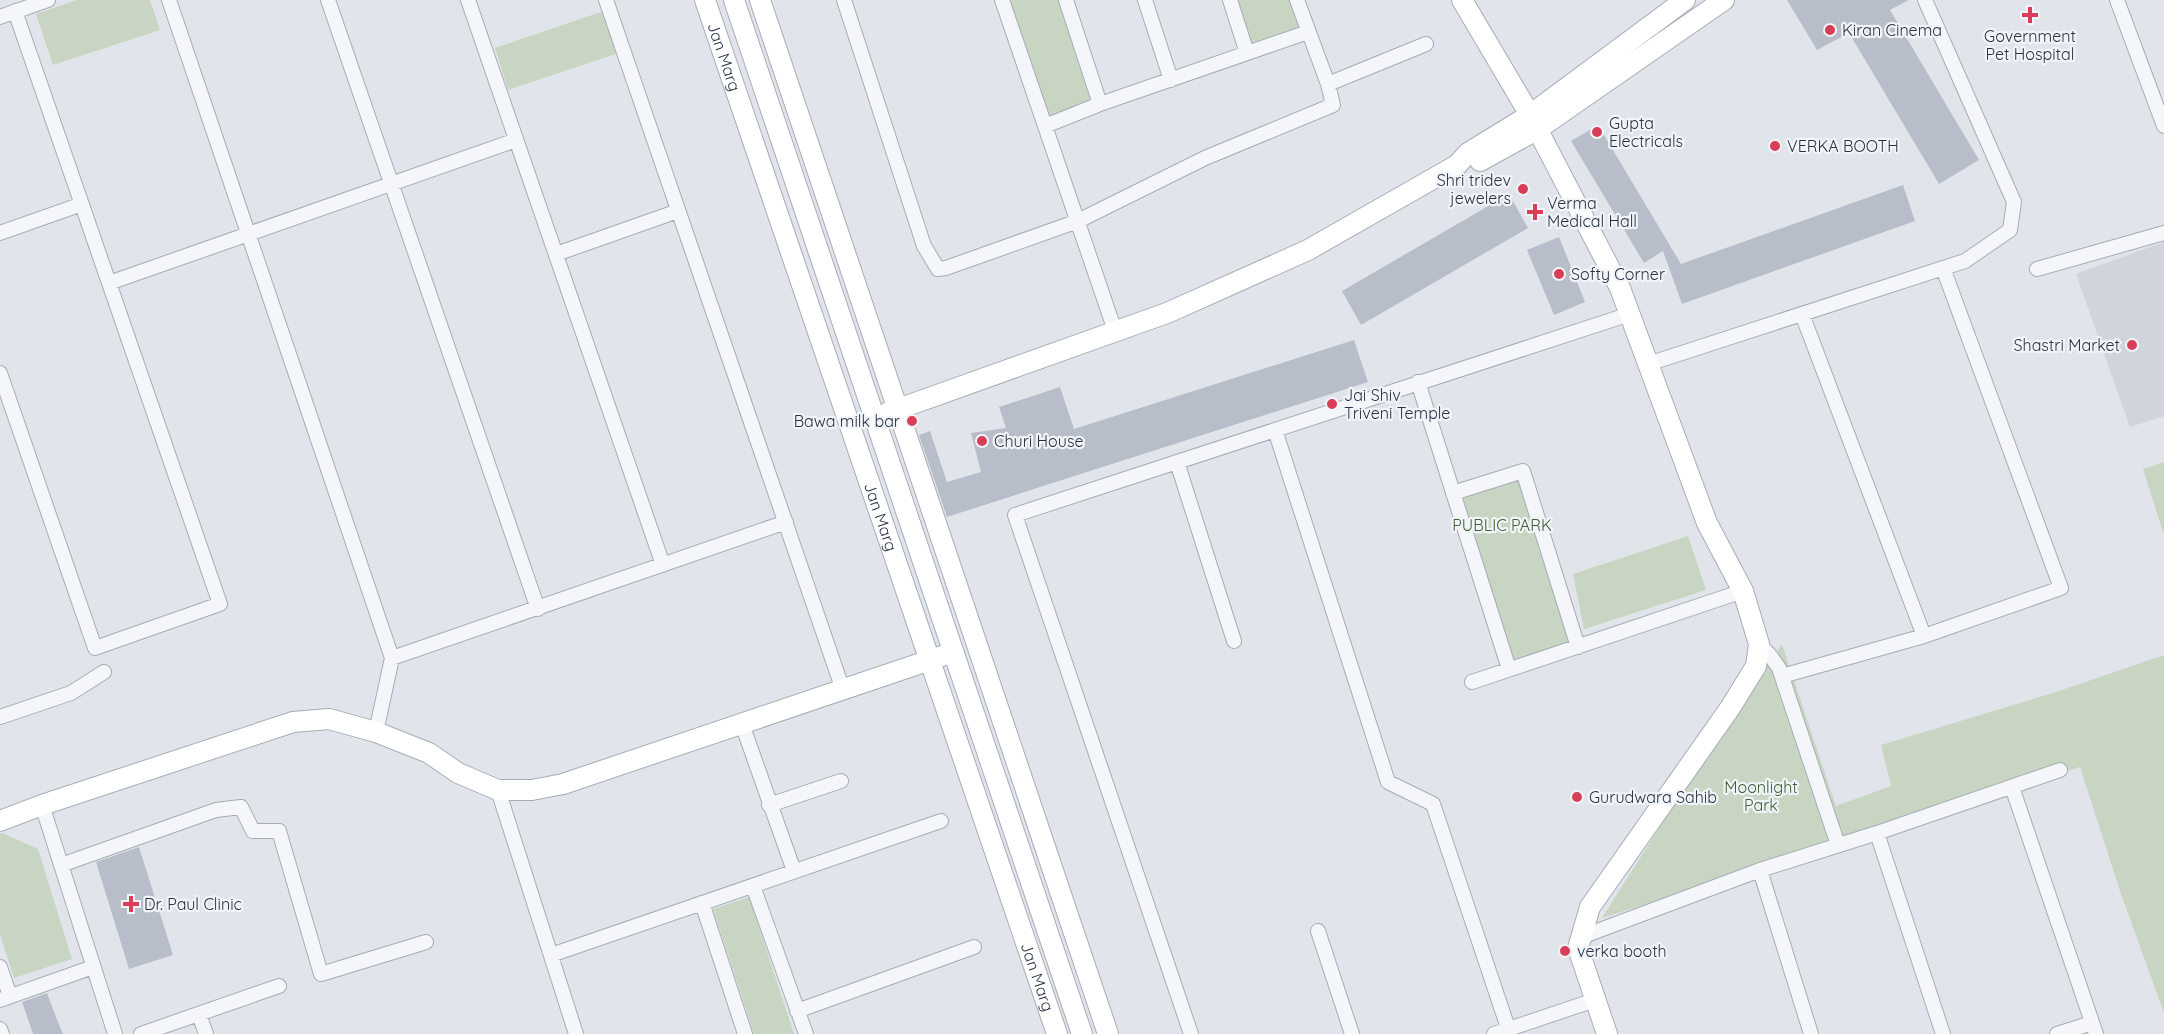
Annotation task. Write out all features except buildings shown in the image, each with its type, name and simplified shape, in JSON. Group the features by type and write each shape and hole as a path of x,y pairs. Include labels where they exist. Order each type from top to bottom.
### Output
{"street":[{"path":"0,17 48,0"},
{"path":"169,0 250,233 392,658 376,732"},
{"path":"328,0 538,609"},
{"path":"468,0 663,565"},
{"path":"606,0 843,690"},
{"name":"Jan Marg","path":"705,0 1057,1034"},
{"name":"Jan Marg","path":"734,0 1082,1034"},
{"path":"760,0 1108,1034"},
{"path":"844,0 924,246 938,269 1078,221 1205,158 1333,105 1328,84 1297,0"},
{"path":"1002,0 1115,332"},
{"path":"1065,0 1100,104"},
{"path":"1145,0 1171,80"},
{"path":"1230,0 1247,53"},
{"path":"1462,0 1534,122 1620,288 1707,523 1743,591 1759,644 1756,666 1730,708 1590,907 1578,948 1606,1034"},
{"path":"1534,122 1685,0"},
{"path":"850,426 1167,313 1308,250 1457,165 1472,166 1534,122 1724,0"},
{"path":"1648,364 1965,261 2010,230 2014,202 1925,0"},
{"path":"2117,0 2164,126"},
{"path":"0,373 95,648 220,604 15,11"},
{"path":"1045,126 1100,104 1308,32"},
{"path":"1328,84 1426,44"},
{"path":"109,283 516,140"},
{"path":"0,233 82,204"},
{"path":"556,254 678,211"},
{"path":"2037,269 2164,233"},
{"path":"1782,676 1924,636 2061,588 1943,268"},
{"path":"1191,1034 1015,515 1630,314"},
{"path":"1802,314 1924,636"},
{"path":"1418,382 1509,669"},
{"path":"1275,430 1388,782 1433,804 1509,1032"},
{"path":"1177,462 1234,641"},
{"path":"1453,493 1523,471 1578,647"},
{"path":"392,658 786,522"},
{"path":"1472,682 1743,591"},
{"path":"1759,644 1775,661 1782,676 1838,845"},
{"path":"0,821 293,722 329,719 376,732 429,753 458,773 498,789 532,790 563,784 953,653"},
{"path":"0,717 71,693 104,672"},
{"path":"742,724 794,872"},
{"path":"1581,937 1760,870 1877,833 2060,770"},
{"path":"769,805 841,781"},
{"path":"2012,787 2094,1028 2057,1034"},
{"path":"498,789 576,1034"},
{"path":"42,805 115,1034"},
{"path":"61,865 216,810 241,807 253,831 279,831 321,974 426,942"},
{"path":"551,956 941,821"},
{"path":"1877,833 1943,1034"},
{"path":"1760,870 1810,1034"},
{"path":"753,886 806,1034"},
{"path":"702,903 745,1034"},
{"path":"1318,931 1352,1034"},
{"path":"797,1011 974,947"},
{"path":"0,967 5,998 93,967"},
{"path":"141,1034 279,986"},
{"path":"1494,1034 1509,1032 1595,1000"},
{"path":"199,1014 206,1034"},
{"path":"0,1029 2,1034"}],"shaded area":[{"name":"Shastri Market","path":"2164,242 2164,416 2130,427 2076,274"}],"green space":[{"path":"77,0 150,0 160,30 53,65 36,14"},
{"path":"997,0 1060,0 1094,101 1038,120"},
{"path":"1236,0 1291,0 1300,29 1251,46"},
{"path":"604,11 616,54 508,90 495,48"},
{"path":"2164,462 2164,535 2143,469"},
{"name":"PUBLIC PARK","path":"1523,471 1578,647 1509,669 1453,493"},
{"path":"1688,536 1706,590 1584,629 1573,574"},
{"name":"Moonlight Park","path":"1782,644 1836,806 1891,786 1881,745 2056,692 2164,655 2164,1013 2121,894 2080,767 1602,918 1708,751"},
{"path":"0,834 38,849 72,959 14,978 0,935"},
{"path":"749,897 794,1034 754,1034 713,909"}],"place":[{"name":"Government Pet Hospital","path":"2030,15"},
{"name":"Kiran Cinema","path":"1830,30"},
{"name":"Gupta Electricals","path":"1597,132"},
{"name":"VERKA BOOTH","path":"1775,146"},
{"name":"Shri tridev jewelers","path":"1523,189"},
{"name":"Verma Medical Hall","path":"1535,212"},
{"name":"Softy Corner","path":"1559,274"},
{"name":"Shastri Market","path":"2132,345"},
{"name":"Jai Shiv Triveni Temple","path":"1332,404"},
{"name":"Bawa milk bar","path":"912,421"},
{"name":"Churi House","path":"982,441"},
{"name":"Gurudwara Sahib","path":"1577,797"},
{"name":"Dr. Paul Clinic","path":"131,904"},
{"name":"verka booth","path":"1565,951"}]}
